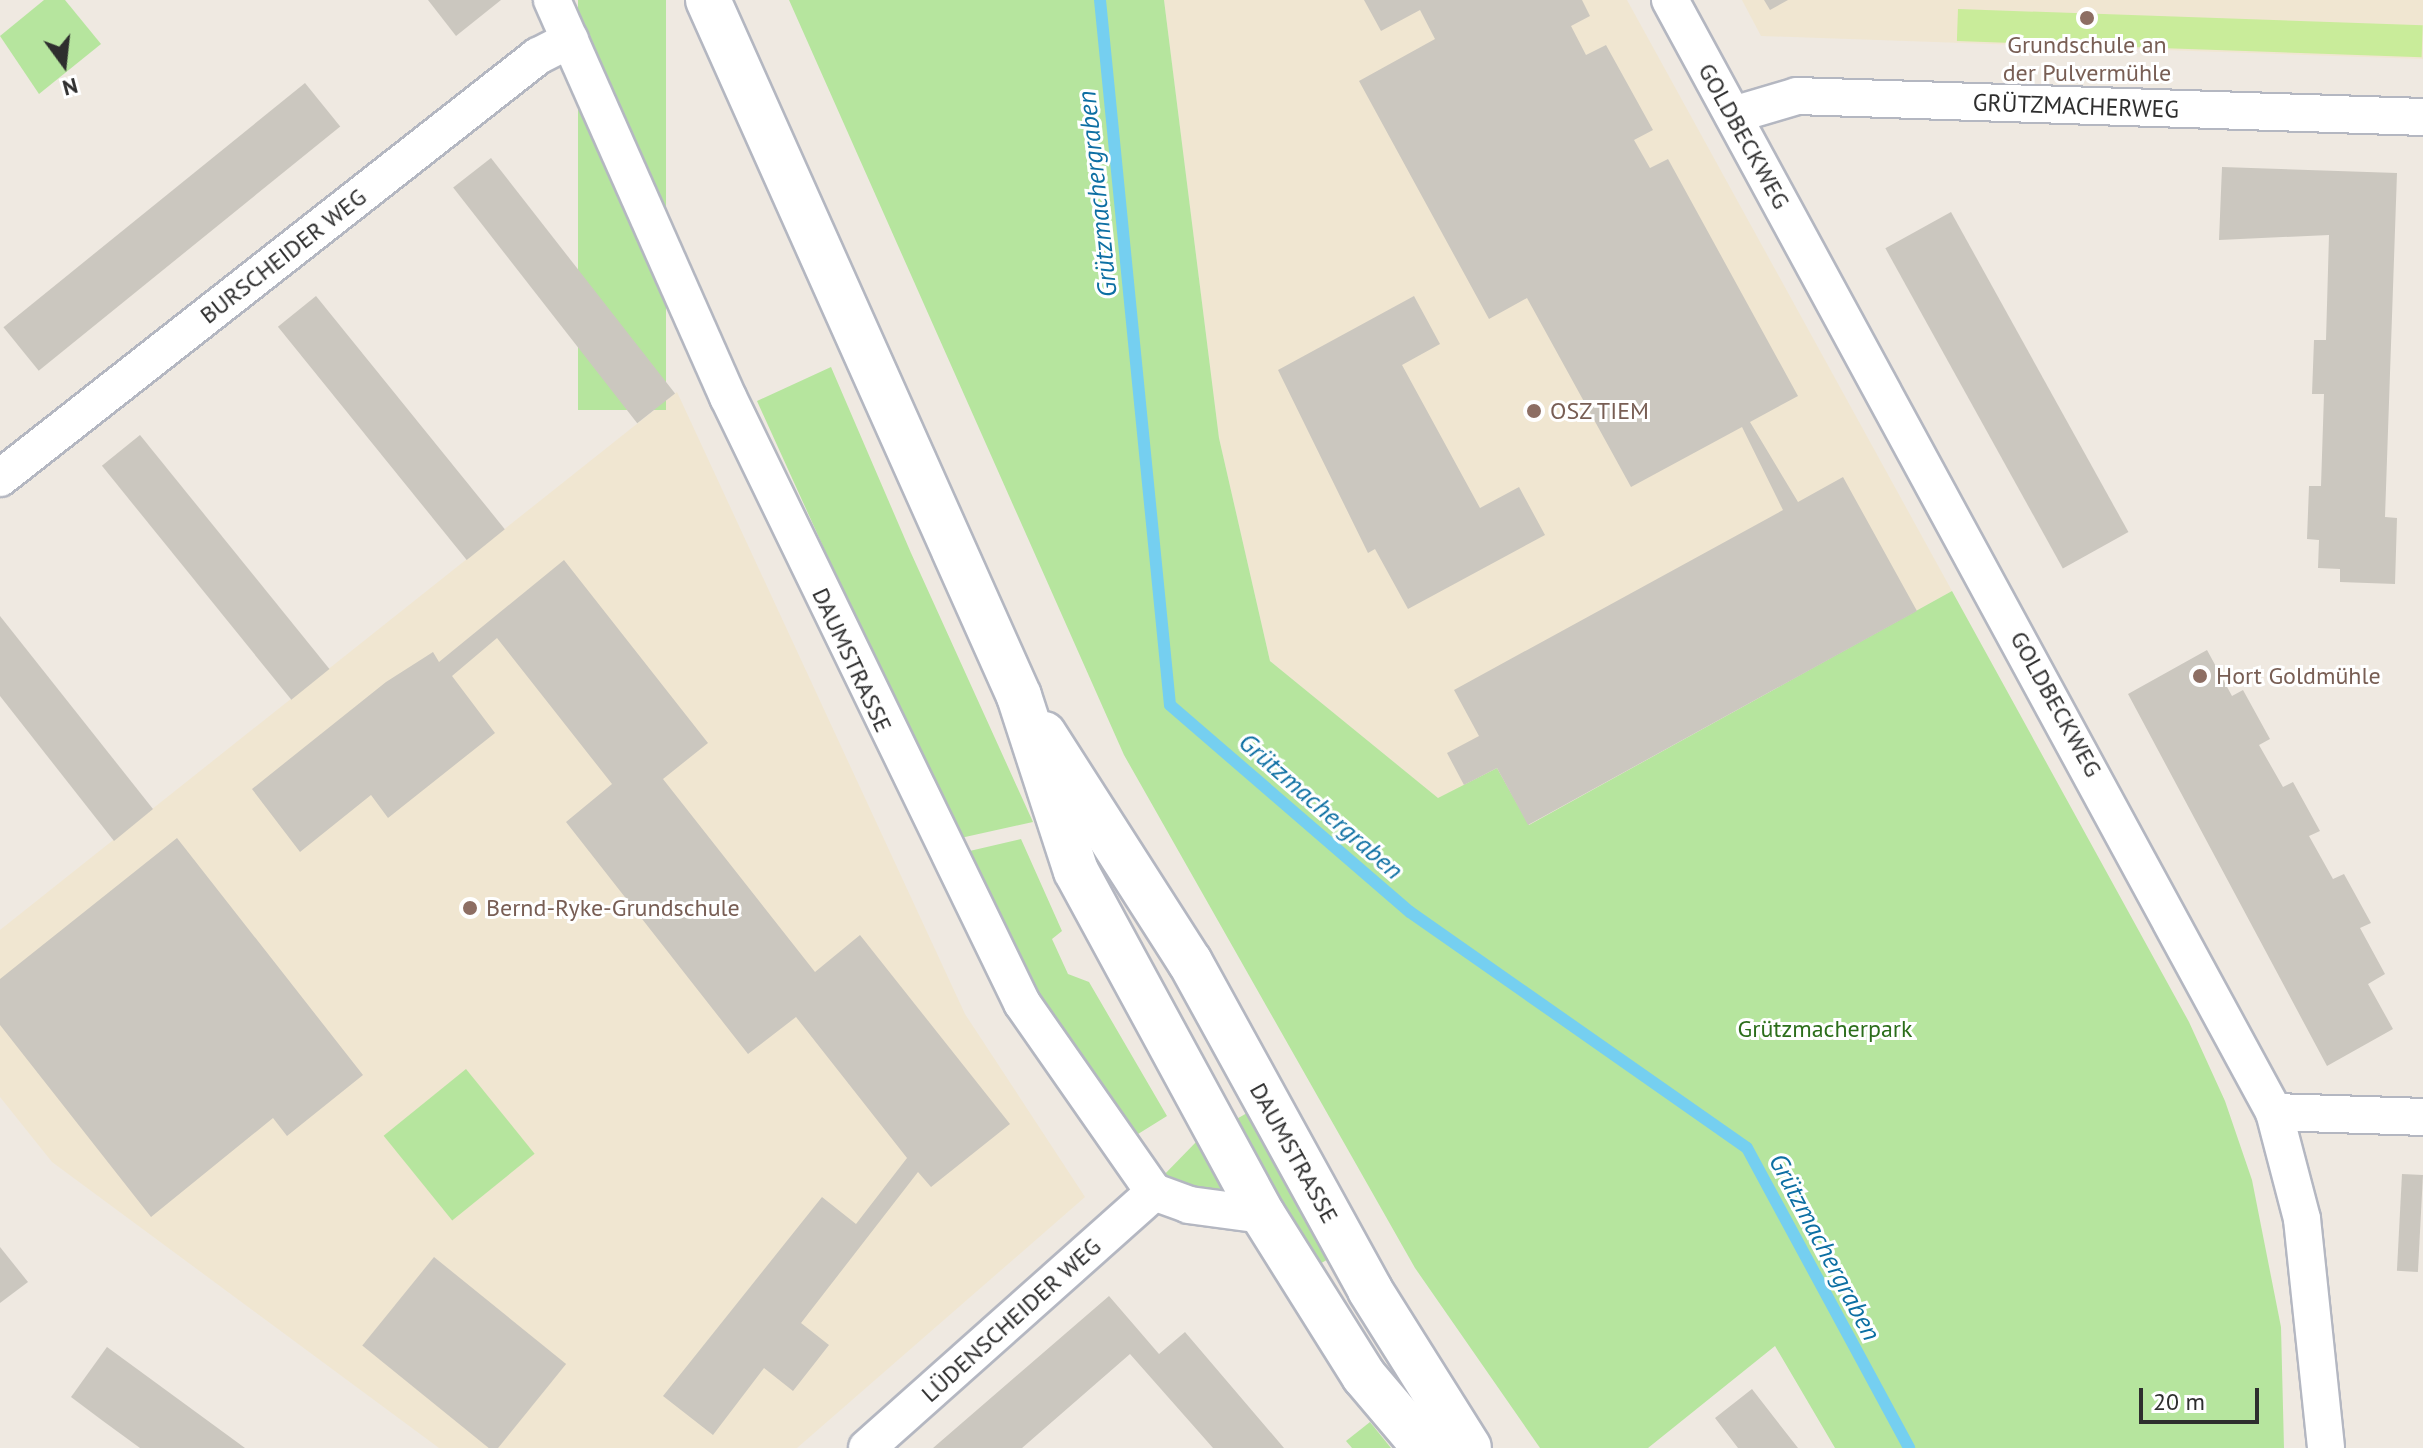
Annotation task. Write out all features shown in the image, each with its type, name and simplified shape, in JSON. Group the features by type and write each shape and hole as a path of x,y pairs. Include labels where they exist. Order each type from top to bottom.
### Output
{"main road":[{"name":"DAUMSTRASSE","path":"708,0 1019,696 1076,871 1263,1215 1364,1376 1425,1448"},
{"name":"DAUMSTRASSE","path":"1019,696 1190,962 1370,1290 1469,1448"}],"street":[{"name":"DAUMSTRASSE","path":"552,0 942,850 1022,1003 1154,1192"},
{"name":"GOLDBECKWEG","path":"1670,0 2151,873 2274,1112 2302,1219 2326,1448"},
{"name":"BURSCHEIDER WEG","path":"0,478 538,56 570,40"},
{"name":"GRÜTZMACHERWEG","path":"1733,115 1797,96 2423,117"},
{"path":"2274,1112 2423,1117"},
{"path":"1154,1192 1189,1205 1263,1215"},
{"name":"LÜDENSCHEIDER WEG","path":"867,1448 1154,1192"}],"shaded area":[{"name":"OSZ TIEM","path":"1164,0 1627,0 1952,591 1528,825 1497,768 1439,799 1270,661 1219,438"},
{"name":"Grundschule an der Pulvermühle","path":"1742,0 2423,0 2423,59 1761,36"},
{"name":"Bernd-Ryke-Grundschule","path":"677,392 965,1014 1085,1197 797,1448 439,1448 52,1162 0,1097 0,930"}],"green space":[{"path":"44,0 65,0 101,44 39,94 0,36"},
{"path":"578,0 666,0 666,410 578,410"},
{"name":"Grützmacherpark","path":"789,0 1164,0 1219,438 1270,661 1438,798 1497,768 1529,825 1952,591 2189,1022 2225,1101 2252,1180 2281,1327 2284,1448 1835,1448 1775,1346 1648,1448 1540,1448 1415,1268 1124,755"},
{"path":"1958,9 2423,25 2422,57 1957,41"},
{"path":"831,367 1033,822 956,839 757,401"},
{"path":"1021,839 1062,931 1052,939 1068,974 1089,982 1167,1116 1130,1139 1054,1033 961,853"},
{"path":"466,1069 535,1154 452,1220 384,1136"},
{"path":"1247,1113 1330,1258 1316,1266 1232,1122"},
{"path":"1198,1140 1233,1204 1160,1179"},
{"path":"1370,1422 1391,1448 1352,1448 1346,1441"}],"building":[{"path":"428,0 501,0 456,36"},
{"path":"1364,0 1582,0 1590,16 1571,26 1586,55 1606,45 1653,130 1634,140 1650,168 1668,159 1798,396 1750,422 1798,502 1843,477 1917,611 1528,825 1497,768 1464,785 1447,753 1479,736 1454,690 1783,510 1742,427 1631,487 1527,298 1489,319 1359,81 1435,39 1420,10 1381,31"},
{"path":"1764,0 1788,0 1770,10"},
{"path":"305,83 340,127 39,371 3,327"},
{"path":"491,158 675,394 637,423 453,188"},
{"path":"2222,167 2397,173 2385,517 2397,518 2395,584 2340,582 2340,569 2318,568 2319,540 2307,539 2309,486 2321,486 2324,394 2312,394 2314,340 2326,340 2329,235 2219,240"},
{"path":"1951,212 2128,532 2063,568 1885,248"},
{"path":"316,296 505,529 467,560 278,327"},
{"path":"1414,296 1440,344 1402,365 1480,508 1519,487 1545,535 1408,609 1375,549 1368,553 1278,370"},
{"path":"140,435 329,669 291,700 102,466"},
{"path":"564,560 708,743 663,779 815,972 860,935 1010,1124 931,1187 918,1172 801,1323 829,1345 793,1391 764,1368 713,1435 663,1396 822,1197 856,1224 907,1158 796,1017 748,1054 566,822 612,784 497,638 452,676 495,733 388,818 371,795 300,852 252,789 386,682 433,652 439,662"},
{"path":"0,616 153,809 114,841 0,696"},
{"path":"2207,650 2232,696 2243,690 2270,739 2259,745 2283,787 2293,782 2320,831 2309,836 2333,879 2344,874 2371,923 2360,928 2385,974 2368,984 2393,1029 2327,1066 2128,694"},
{"path":"177,838 363,1075 287,1136 273,1118 151,1217 0,1025 0,979"},
{"path":"2402,1174 2423,1175 2418,1272 2397,1271"},
{"path":"0,1247 28,1282 0,1303"},
{"path":"434,1257 566,1364 498,1448 489,1448 362,1346"},
{"path":"1109,1296 1159,1354 1185,1332 1284,1448 1213,1448 1130,1354 1022,1448 933,1448"},
{"path":"107,1347 245,1448 140,1448 103,1421 71,1397"},
{"path":"1752,1389 1798,1448 1738,1448 1715,1418"}],"waterway":[{"name":"Grützmachergraben","path":"1100,0 1170,705 1410,912 1747,1148 1909,1448"}],"place":[{"name":"Grundschule an der Pulvermühle","path":"2087,18"},
{"name":"OSZ TIEM","path":"1534,411"},
{"name":"Hort Goldmühle","path":"2200,676"},
{"name":"Bernd-Ryke-Grundschule","path":"470,908"}]}
